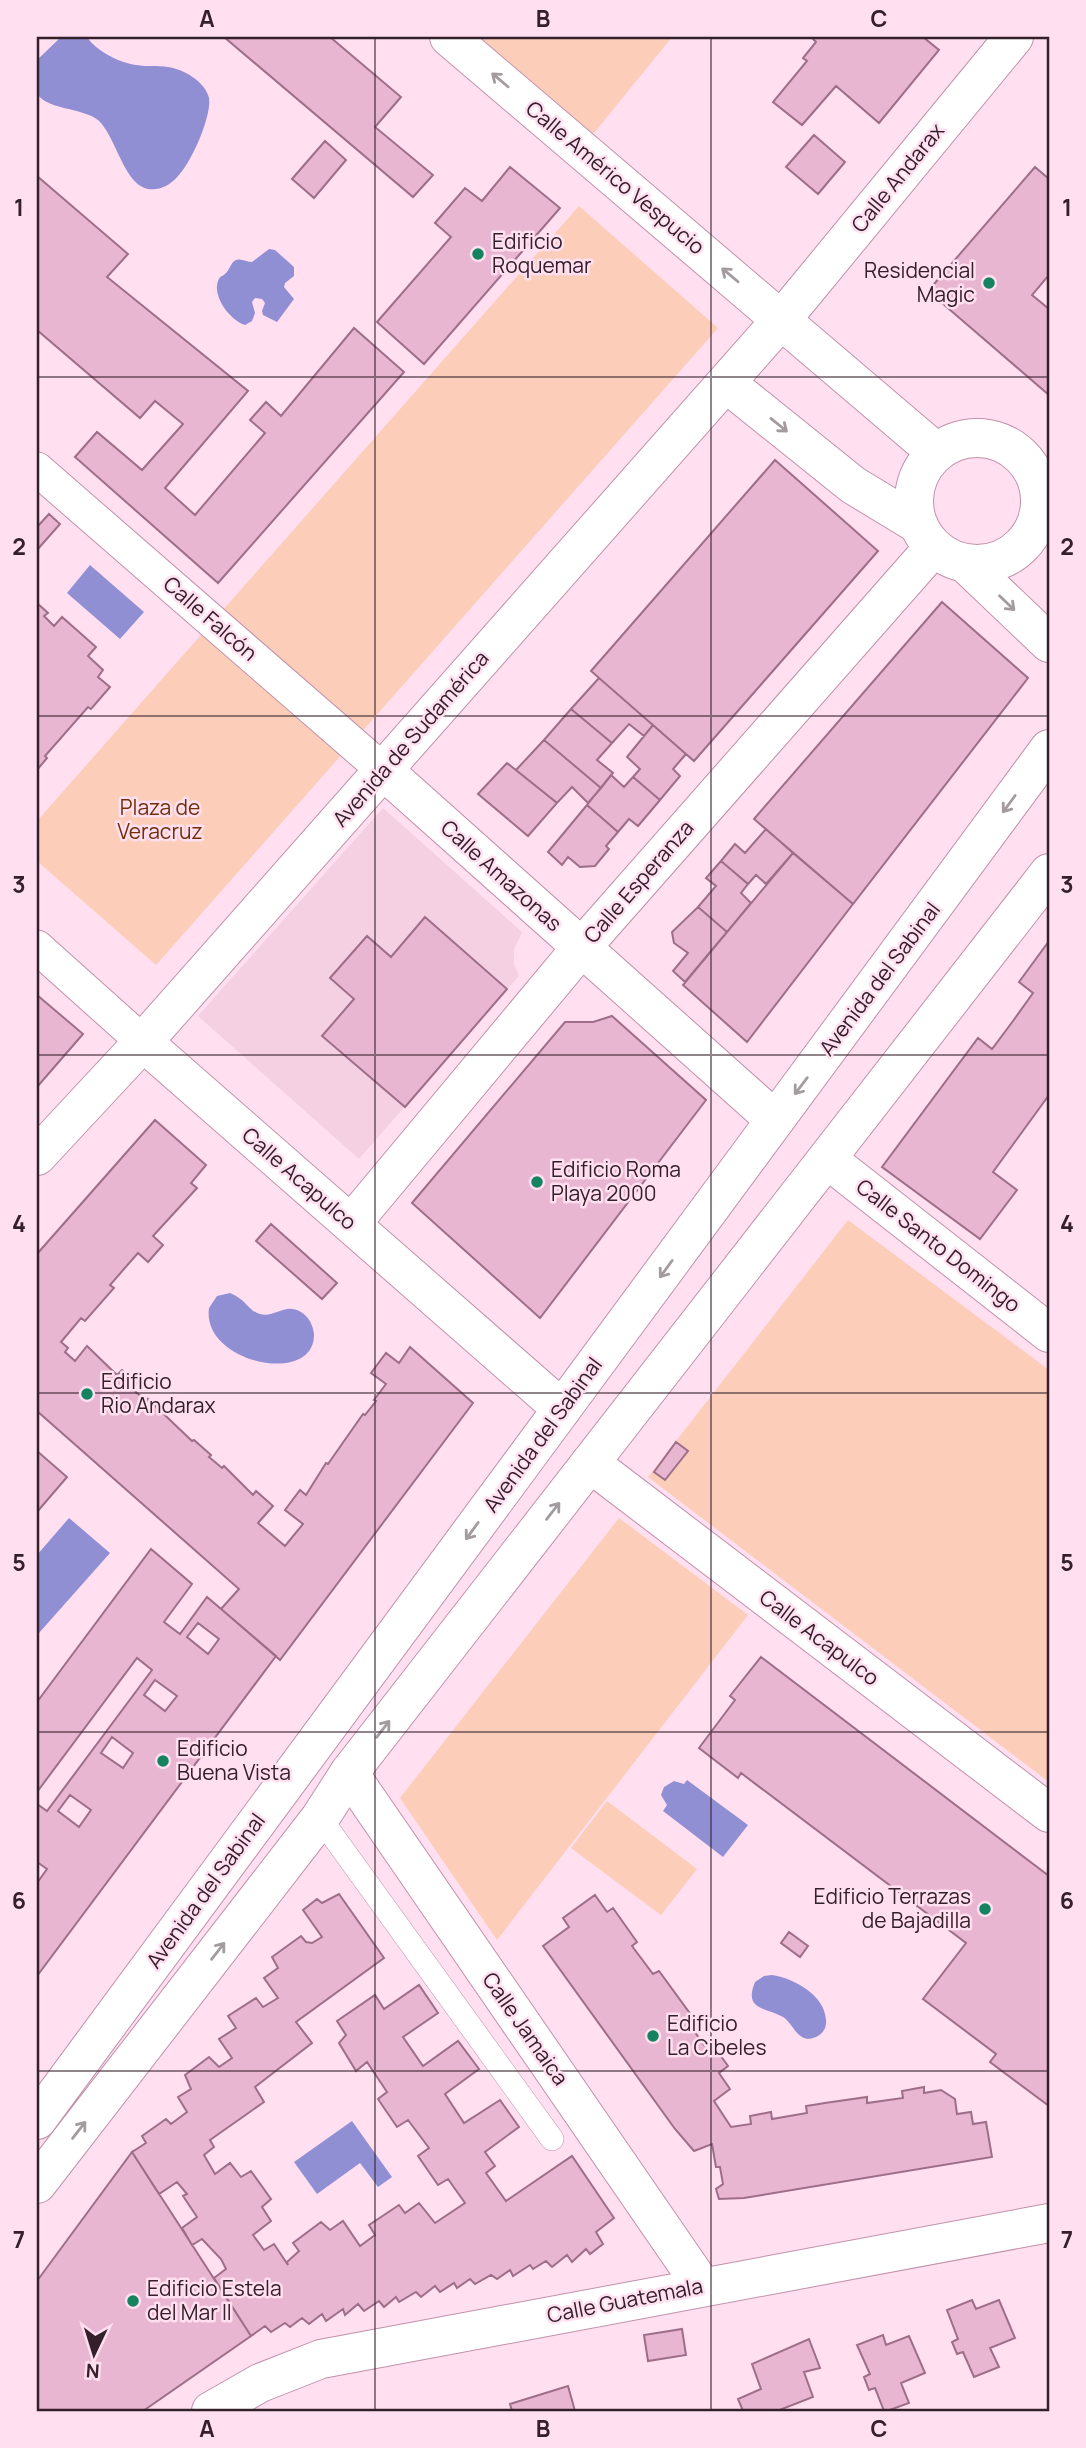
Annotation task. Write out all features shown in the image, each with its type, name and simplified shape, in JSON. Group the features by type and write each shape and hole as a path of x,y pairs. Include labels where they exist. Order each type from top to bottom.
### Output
{"street":[{"name":"Calle Américo Vespucio","path":"449,37 936,452"},
{"name":"Calle Andarax","path":"782,319 1014,37"},
{"name":"Avenida de Sudamérica","path":"37,1156 143,1042 782,319"},
{"path":"726,383 853,485 939,545 1049,643"},
{"path":"974,438 995,440 1014,449 1029,463 1045,506 1029,537 1017,550 1001,559 983,564 939,545 914,506 915,486 923,467 936,452 954,442 974,438"},
{"name":"Calle Falcón","path":"37,469 383,770"},
{"name":"Calle Esperanza","path":"351,1224 581,948 939,545"},
{"name":"Avenida del Sabinal","path":"37,2120 1049,749"},
{"name":"Calle Amazonas","path":"383,770 775,1120"},
{"name":"Avenida del Sabinal","path":"37,2184 320,1818 349,1773 1049,873"},
{"name":"Calle Acapulco","path":"37,947 562,1409"},
{"name":"Calle Santo Domingo","path":"827,1159 1049,1333"},
{"name":"Calle Acapulco","path":"590,1463 1049,1813"},
{"name":"Calle Jamaica","path":"349,1773 702,2286"},
{"name":"Calle Guatemala","path":"211,2411 264,2397 321,2359 1049,2222"}],"lane":[{"path":"320,1818 552,2139"}],"shaded area":[{"path":"61,37 87,37 96,47 116,59 136,65 174,68 187,73 203,86 209,103 203,131 175,180 156,189 145,188 129,174 98,120 40,98 36,85 37,60"},
{"path":"269,249 275,250 294,267 294,276 284,287 294,299 277,322 263,315 265,303 262,299 255,298 252,302 255,313 252,321 245,325 234,319 224,308 218,294 218,281 234,261 240,259 252,262"},
{"path":"90,565 144,612 120,639 67,593"},
{"path":"383,808 522,932 514,950 514,964 519,976 359,1159 198,1016"},
{"path":"230,1293 260,1314 295,1309 304,1314 313,1327 314,1334 309,1350 297,1360 279,1364 259,1362 222,1343 211,1327 209,1308 217,1296"},
{"path":"69,1518 110,1553 39,1633 37,1555"},
{"path":"687,1780 748,1825 723,1857 663,1811 667,1805 661,1795 664,1787 674,1781 684,1784"},
{"path":"772,1975 798,1984 820,2003 826,2023 821,2034 810,2039 805,2038 783,2017 754,2003 752,1991 755,1982 764,1976"},
{"path":"352,2121 392,2177 378,2187 360,2163 317,2194 294,2162"}],"green space":[{"path":"449,37 672,37 581,149"},
{"name":"Plaza de Veracruz","path":"579,206 718,328 156,965 37,861 37,821"},
{"path":"848,1220 1049,1370 1049,1782 648,1477"},
{"path":"619,1518 748,1615 497,1940 400,1798"},
{"path":"607,1801 697,1869 661,1915 571,1848"}],"building":[{"path":"224,37 330,37 401,97 375,127 433,175 413,197"},
{"path":"923,37 939,50 879,123 836,86 802,125 773,102 807,61 803,58 816,42 813,39"},
{"path":"814,135 845,162 818,194 786,167"},
{"path":"325,141 346,160 314,198 292,179"},
{"name":"Edificio Roquemar","path":"510,167 560,208 424,364 377,322 451,237 435,223 465,188 482,201"},
{"name":"Residencial Magic","path":"1035,167 1049,179 1049,275 1032,295 1049,309 1049,395 928,291"},
{"path":"37,176 128,254 107,277 248,391 165,488 195,515 265,433 250,420 266,402 281,416 354,328 404,372 218,583 75,457 97,432 142,470 183,424 155,401 140,418 37,330"},
{"path":"775,460 878,551 694,761 591,671"},
{"path":"49,514 60,524 37,550 37,527"},
{"path":"942,602 1028,678 853,904 754,819"},
{"path":"37,603 48,613 44,616 54,626 62,617 96,647 88,656 103,670 98,677 110,687 91,709 88,707 45,756 47,758 37,770"},
{"path":"599,678 653,725 644,736 629,724 612,743 571,709"},
{"path":"571,709 612,743 597,760 613,773 601,788 544,740"},
{"path":"653,725 686,754 673,769 680,776 660,800 633,777 640,769 627,757"},
{"path":"544,740 601,788 588,803 572,787 557,803 516,770"},
{"path":"507,763 557,803 528,836 478,794"},
{"path":"611,775 624,787 633,777 660,800 638,826 629,819 618,832 587,805"},
{"path":"587,805 618,832 595,866 580,867 568,857 562,865 548,852"},
{"path":"766,829 793,853 766,884 756,875 748,884 721,861 735,844 745,853"},
{"path":"793,853 853,904 747,1042 683,985"},
{"path":"721,861 748,884 741,893 751,903 727,932 698,907 716,886 706,878"},
{"path":"698,907 727,932 685,982 673,971 688,953 674,943 672,932"},
{"path":"425,917 507,989 405,1107 322,1036 354,999 330,978 367,936 391,957"},
{"path":"1049,941 1049,1095 993,1172 1017,1190 980,1239 882,1167 978,1038 992,1049 1013,1021 1033,993 1019,982"},
{"path":"37,995 83,1034 37,1087"},
{"name":"Edificio Roma Playa 2000","path":"612,1016 706,1100 540,1318 412,1203 565,1022 593,1022"},
{"name":"Edificio Rio Andarax","path":"155,1120 206,1165 191,1183 197,1188 153,1236 163,1245 148,1262 138,1253 110,1285 114,1288 85,1321 81,1318 61,1342 68,1348 65,1352 75,1361 87,1346 117,1375 122,1370 137,1383 132,1389 147,1401 148,1399 253,1495 256,1491 273,1506 258,1523 285,1546 303,1524 285,1510 300,1490 306,1495 326,1463 328,1464 363,1414 365,1415 376,1401 374,1400 386,1384 371,1373 386,1353 399,1363 410,1347 473,1403 280,1660 221,1609 239,1589 37,1411 37,1254"},
{"path":"271,1224 337,1283 322,1299 256,1241"},
{"path":"676,1442 688,1451 665,1480 654,1472"},
{"path":"37,1451 67,1477 37,1512"},
{"name":"Edificio Buena Vista","path":"151,1549 192,1584 164,1622 180,1634 207,1597 276,1656 37,1976 37,1883 47,1869 37,1862 37,1804 47,1811 152,1670 137,1658 37,1792 37,1702","holes":["198,1623 219,1639 208,1654 187,1637","155,1680 177,1696 165,1711 144,1695","112,1737 133,1753 123,1768 101,1753","70,1795 91,1810 79,1827 58,1811"]},
{"name":"Edificio Terrazas de Bajadilla","path":"761,1657 1049,1876 1049,2106 990,2062 996,2054 923,1999 966,1943 741,1773 738,1778 699,1748 735,1700 730,1696"},
{"path":"339,1894 384,1958 296,2022 312,2043 255,2087 264,2102 210,2140 214,2147 204,2155 215,2174 230,2163 241,2177 251,2171 271,2199 262,2207 271,2221 253,2235 264,2250 274,2244 288,2265 287,2262 299,2251 293,2243 321,2222 330,2230 343,2221 360,2246 375,2235 369,2225 399,2205 405,2213 419,2203 435,2223 465,2203 448,2179 438,2185 418,2156 429,2148 408,2120 397,2127 378,2099 387,2092 367,2062 356,2071 339,2043 346,2035 337,2021 375,1995 384,2009 419,1985 438,2013 403,2037 423,2066 458,2041 479,2069 445,2094 464,2123 500,2100 519,2127 485,2152 495,2166 486,2173 506,2201 572,2156 614,2218 596,2232 603,2244 590,2254 586,2249 572,2262 567,2255 552,2267 546,2261 533,2269 530,2265 513,2276 510,2270 497,2279 491,2275 475,2284 470,2279 457,2288 454,2283 440,2292 435,2286 421,2297 416,2292 399,2302 396,2297 384,2307 379,2301 364,2311 358,2304 345,2315 343,2309 326,2321 322,2314 309,2324 302,2318 290,2327 285,2323 271,2332 265,2326 251,2336 214,2278 226,2269 221,2259 202,2239 192,2245 182,2228 197,2217 183,2196 187,2194 177,2182 159,2194 132,2152 146,2143 142,2136 166,2119 171,2124 187,2112 178,2097 191,2089 185,2075 209,2057 219,2067 232,2058 219,2039 236,2028 228,2016 256,1998 263,2007 278,1998 264,1978 278,1968 272,1957 301,1936 306,1942 312,1943 322,1937 303,1910 317,1899 322,1903"},
{"name":"Edificio La Cibeles","path":"595,1895 607,1912 613,1908 637,1942 632,1946 653,1974 659,1971 694,2019 689,2024 710,2053 715,2048 728,2066 719,2073 730,2089 714,2101 731,2127 751,2124 750,2116 771,2112 772,2119 807,2113 806,2106 867,2097 867,2103 903,2098 902,2091 924,2087 924,2093 941,2090 955,2099 957,2114 971,2112 973,2124 986,2122 992,2157 744,2198 719,2199 716,2189 723,2184 720,2167 716,2167 712,2144 694,2151 675,2129 543,1946 569,1927 563,1918"},
{"path":"789,1932 808,1946 800,1957 781,1943"},
{"name":"Edificio Estela del Mar II","path":"132,2152 251,2336 143,2411 37,2411 37,2281"},
{"path":"972,2300 976,2309 999,2300 1015,2338 990,2348 999,2367 974,2377 963,2352 957,2354 952,2342 958,2339 947,2310"},
{"path":"682,2329 686,2355 648,2361 644,2335"},
{"path":"883,2335 886,2345 909,2336 925,2373 901,2383 909,2403 887,2411 884,2411 875,2388 869,2390 864,2377 870,2374 857,2345"},
{"path":"809,2339 820,2368 804,2372 813,2397 777,2411 743,2411 738,2399 761,2389 752,2364"},
{"path":"568,2386 575,2411 512,2411 510,2404"}],"place":[{"name":"Edificio Roquemar","path":"478,254"},
{"name":"Residencial Magic","path":"989,283"},
{"name":"Edificio Roma Playa 2000","path":"537,1182"},
{"name":"Edificio Rio Andarax","path":"87,1394"},
{"name":"Edificio Buena Vista","path":"163,1761"},
{"name":"Edificio Terrazas de Bajadilla","path":"985,1909"},
{"name":"Edificio La Cibeles","path":"653,2036"},
{"name":"Edificio Estela del Mar II","path":"133,2301"}]}
